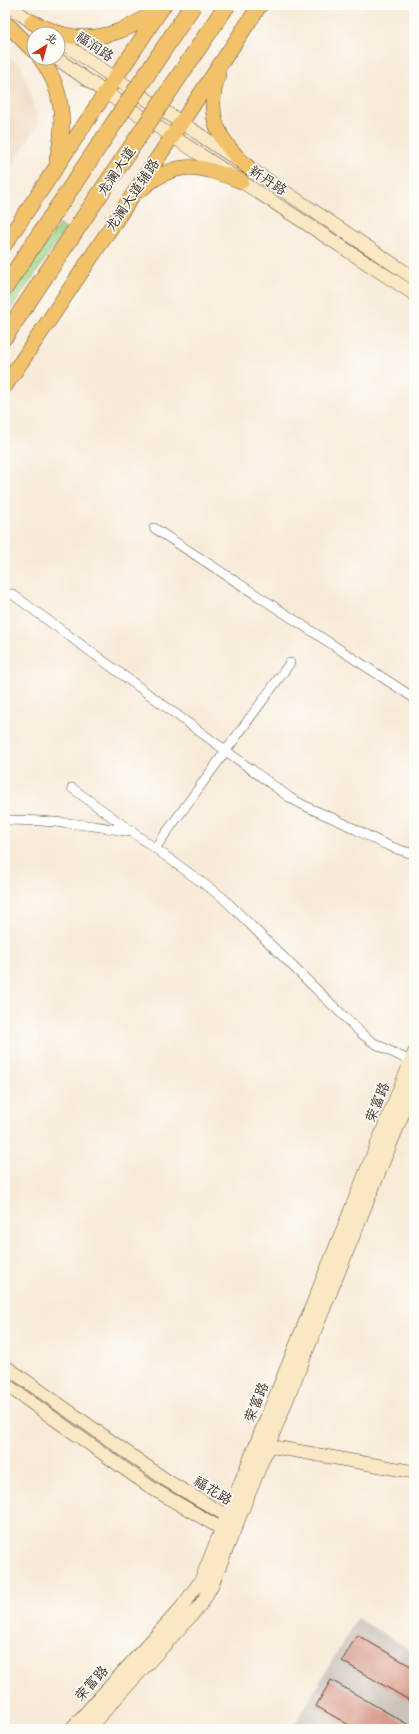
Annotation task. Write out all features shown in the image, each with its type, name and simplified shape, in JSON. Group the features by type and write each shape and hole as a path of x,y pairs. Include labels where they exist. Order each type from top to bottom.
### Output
{"highway":[{"name":"龙澜大道","path":"5,287 193,5"},
{"name":"龙澜大道","path":"5,336 227,5"}],"main road":[{"path":"32,22 71,37 104,36 127,28 163,5"},
{"path":"5,244 163,5"},
{"name":"龙澜大道辅路","path":"5,386 260,5"},
{"path":"6,24 26,43"},
{"path":"228,52 214,87 212,105 214,120 219,133 228,147 237,158 248,167"},
{"path":"47,66 60,100 62,121 61,144 57,161 48,180"},
{"path":"128,202 147,184 169,170 183,167 210,171 241,181"}],"street":[{"path":"8,5 38,26"},
{"path":"6,24 26,38"},
{"name":"福润路","path":"66,45 115,79"},
{"path":"66,65 106,93"},
{"name":"新丹路","path":"115,79 414,278"},
{"name":"新丹路","path":"106,93 414,294"},
{"path":"154,528 414,698"},
{"path":"12,594 302,805 341,822 389,847 414,854"},
{"path":"156,848 290,663"},
{"path":"72,788 222,897 362,1034 374,1043 413,1059"},
{"path":"5,820 68,822 134,832"},
{"name":"荣富路","path":"71,1729 191,1596 201,1580 413,1059"},
{"name":"荣富路","path":"88,1729 202,1603 212,1585 414,1086"},
{"name":"福花路","path":"5,1366 166,1480 227,1516 235,1529"},
{"name":"福花路","path":"5,1384 154,1489 222,1529 235,1529"},
{"path":"269,1446 414,1472"}],"shaded area":[{"path":"5,54 21,65 39,123 5,176"},
{"path":"357,1618 414,1652 414,1729 292,1729"}],"green space":[{"path":"59,225 65,229 5,318 5,306"}],"building":[{"path":"357,1635 414,1668 414,1703 342,1661"},
{"path":"331,1680 414,1729 356,1729 316,1706"}]}
